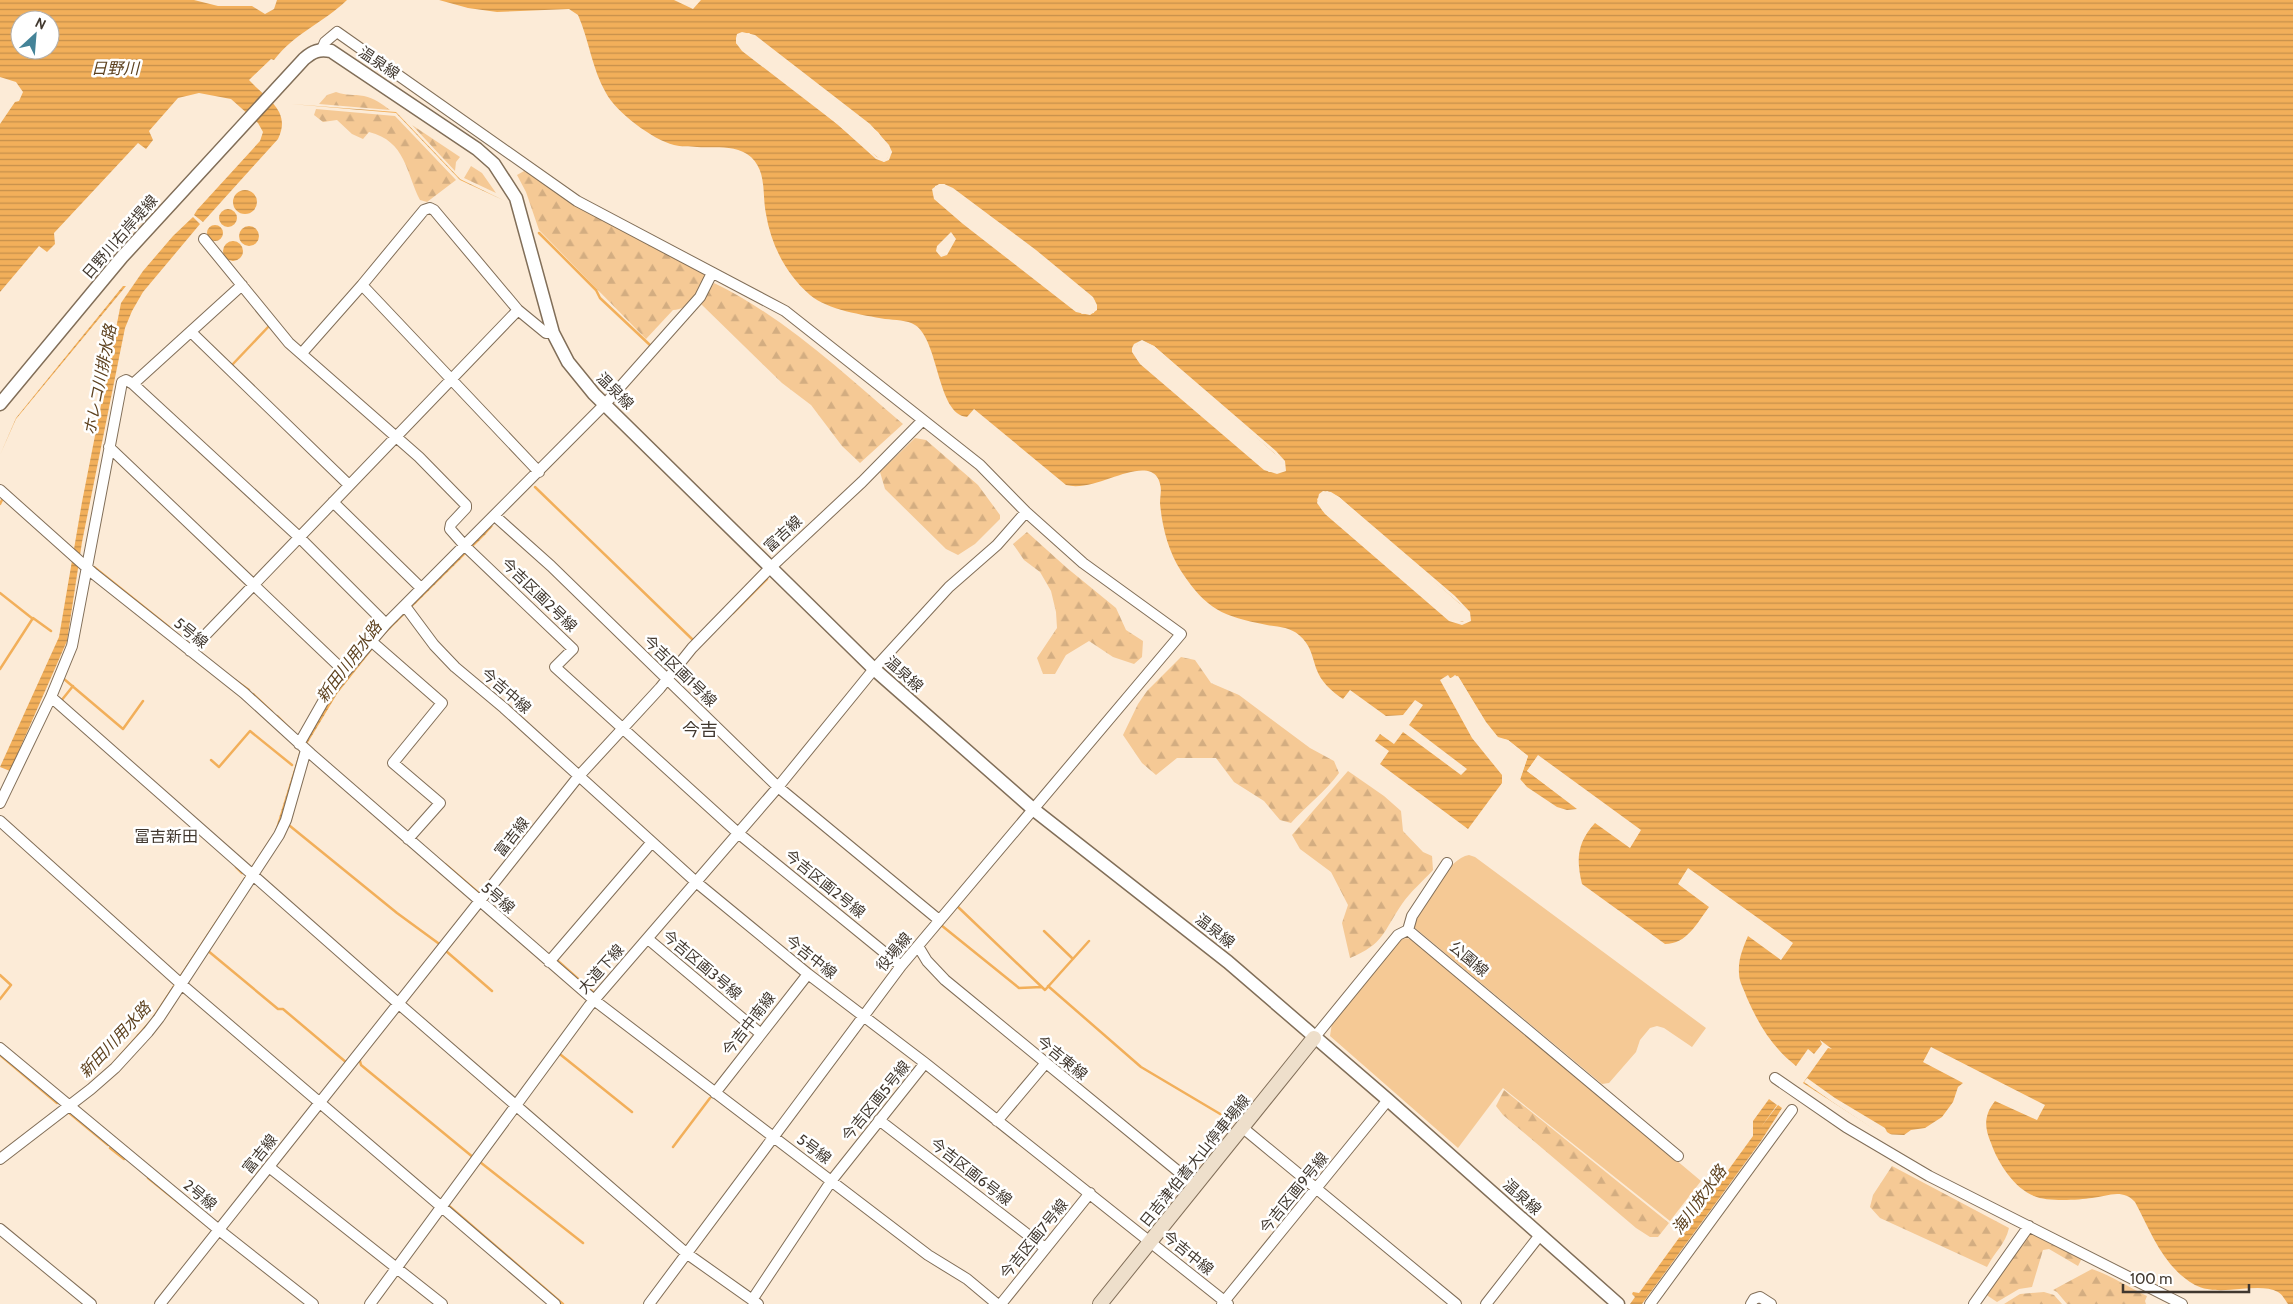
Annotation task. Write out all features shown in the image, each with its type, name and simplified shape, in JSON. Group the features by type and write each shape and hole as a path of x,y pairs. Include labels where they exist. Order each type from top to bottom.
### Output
{"main road":[{"name":"日吉津伯耆大山停車場線","path":"1100,1304 1314,1038"}],"street":[{"path":"322,50 325,42 337,32 577,201 785,312 980,465 1026,512"},
{"name":"日野川右岸堤線","path":"0,404 122,257 304,59 312,52 322,50"},
{"name":"温泉線","path":"322,50 331,52 348,62 477,149 494,164 505,178 520,207 553,333 568,362 581,380 874,669 1033,809 1228,962 1388,1100 1617,1304"},
{"path":"302,353 362,285 424,210 430,208 434,210 518,310 546,333 553,333"},
{"name":"今吉区画2号線","path":"204,239 289,343 419,457 466,505 466,508 451,524 450,529 465,546 573,649 554,668 738,832 901,966"},
{"path":"0,1159 67,1104 115,1068 159,1018 179,982 250,873 279,835 286,820 303,747 324,700 344,672 370,641 421,588 605,404 700,297 712,272"},
{"path":"133,384 242,284"},
{"path":"362,285 539,472"},
{"path":"190,651 298,536 349,486 518,310"},
{"path":"191,332 349,486"},
{"path":"0,802 51,697 72,646 85,565 122,382 126,380 133,384 298,536 386,624"},
{"name":"富吉線","path":"160,1304 578,777 660,688 666,678 770,568 862,482 922,421"},
{"path":"109,447 344,672"},
{"name":"5号線","path":"0,490 69,553 244,693 303,747 594,1000 928,1255 967,1279 996,1304"},
{"path":"333,502 421,588"},
{"name":"役場線","path":"649,1304 901,966 1181,634 1083,563 1026,512"},
{"name":"大道下線","path":"370,1304 594,1000 778,787 874,669 949,587 997,545 1026,512"},
{"name":"今吉区画1号線","path":"495,516 550,566 778,787 939,920"},
{"name":"今吉中線","path":"405,606 434,645 456,667 696,882 808,974 1090,1193 1225,1303"},
{"path":"370,641 442,703 393,763 440,803 408,839"},
{"path":"51,697 399,1004 686,1253 755,1302"},
{"path":"0,821 179,982 319,1104 555,1304"},
{"path":"549,962 652,842"},
{"path":"1314,1038 1398,935 1408,930 1412,916 1446,863"},
{"name":"公園線","path":"1408,930 1678,1156"},
{"name":"今吉区画3号線","path":"648,939 761,1034"},
{"name":"今吉東線","path":"918,946 927,961 945,980 1196,1186"},
{"name":"今吉中南線","path":"715,1093 808,974"},
{"name":"2号線","path":"0,1048 219,1230 313,1304"},
{"name":"今吉区画5号線","path":"755,1302 832,1180 925,1064"},
{"path":"997,1121 1045,1064"},
{"path":"1775,1078 1881,1148 1930,1176 2182,1304"},
{"name":"今吉区画9号線","path":"1225,1303 1388,1100"},
{"path":"1650,1304 1792,1110"},
{"name":"今吉区画6号線","path":"880,1120 1045,1248"},
{"path":"1243,1128 1456,1304"},
{"path":"269,1168 442,1304"},
{"name":"今吉区画7号線","path":"1002,1304 1090,1193"},
{"path":"1974,1304 2029,1226"},
{"path":"0,1229 91,1304"},
{"path":"1486,1304 1540,1235"},
{"path":"1751,1304 1754,1299 1760,1297 1772,1304"}],"green space":[{"path":"336,92 368,97 390,110 319,104 327,95"},
{"path":"316,109 395,116 456,180 427,202 420,200 403,159 391,143 381,136 369,132 363,139 352,134 337,120 323,122 314,115"},
{"path":"412,125 460,157 456,162 455,171"},
{"path":"471,166 482,173 496,193 464,178"},
{"path":"524,171 530,171 706,273 702,286 695,298 685,306 673,310 646,339 539,230 526,192 517,175"},
{"path":"714,283 740,297 790,330 836,366 903,424 860,463 842,446 811,405 782,383 701,304"},
{"path":"915,438 926,440 978,485 1000,515 1000,519 975,544 958,555 946,549 885,489 880,472"},
{"path":"1027,532 1116,608 1126,630 1143,641 1142,657 1134,664 1113,657 1089,641 1066,655 1055,674 1043,674 1037,658 1057,628 1056,612 1051,591 1040,572 1024,560 1013,544"},
{"path":"1181,657 1195,660 1211,683 1239,695 1310,748 1334,761 1339,773 1291,823 1280,820 1264,801 1234,782 1216,758 1177,758 1156,775 1142,763 1123,735 1138,704 1147,691"},
{"path":"1348,771 1384,796 1401,811 1403,831 1423,852 1432,856 1433,870 1405,900 1382,936 1370,948 1350,958 1342,923 1348,905 1331,872 1300,849 1292,835"},
{"path":"1469,855 1475,857 1706,1028 1692,1047 1664,1028 1657,1026 1650,1028 1640,1040 1636,1052 1609,1083 1602,1084 1415,928 1414,920 1445,872 1461,858"},
{"path":"1404,938 1413,939 1701,1181 1670,1221 1503,1088 1458,1148 1330,1036 1332,1023 1400,940"},
{"path":"1504,1090 1669,1223 1658,1237 1650,1237 1636,1228 1503,1115 1496,1106"},
{"path":"1892,1166 2009,1228 2005,1239 1987,1267 1880,1218 1870,1207 1873,1195"},
{"path":"2029,1231 2086,1259 2081,1260 2078,1266 2049,1249 2043,1250 2032,1287 2019,1289 1997,1302 1985,1294"},
{"path":"2092,1269 2147,1296 2146,1304 2067,1304 2053,1290"},
{"path":"2044,1292 2054,1295 2062,1304 2004,1304 2020,1294"}],"water":[{"name":"日野川","path":"0,0 194,0 218,6 252,6 265,14 274,9 277,0 347,0 291,42 274,60 271,59 249,80 269,99 279,113 282,120 278,139 203,222 194,215 197,210 260,141 263,132 258,123 231,99 199,93 178,98 149,131 153,140 146,149 138,143 54,233 55,244 47,252 39,246 0,292 0,124 15,102 19,101 23,92 16,82 0,77"},
{"path":"439,0 674,0 693,9 701,0 2293,0 2293,1304 2288,1304 2280,1293 2269,1289 2216,1290 2205,1289 2195,1285 2174,1269 2166,1259 2135,1202 2125,1195 2115,1194 2086,1199 2054,1200 2040,1198 2027,1192 2013,1181 1998,1159 1987,1132 1987,1116 1995,1101 2037,1120 2045,1105 1931,1047 1923,1062 1963,1083 1958,1087 1953,1102 1942,1117 1925,1128 1911,1130 1904,1135 1882,1134 1803,1083 1828,1048 1832,1049 1820,1040 1822,1044 1814,1054 1808,1049 1796,1066 1787,1059 1761,1026 1747,998 1739,976 1740,958 1748,936 1781,960 1793,943 1688,868 1678,884 1709,907 1696,926 1685,937 1673,943 1665,944 1582,884 1579,867 1581,844 1595,823 1630,848 1641,830 1538,755 1527,771 1577,809 1567,810 1557,807 1527,787 1520,779 1528,756 1508,740 1498,737 1486,722 1458,676 1450,678 1448,675 1440,680 1472,738 1502,775 1502,783 1468,829 1380,764 1389,751 1375,741 1380,734 1394,744 1403,732 1461,775 1467,769 1409,725 1423,705 1415,700 1403,715 1386,716 1350,690 1343,699 1324,682 1318,673 1308,646 1303,638 1295,632 1238,618 1208,603 1190,584 1173,555 1162,521 1161,486 1154,474 1142,471 1133,472 1088,485 1066,485 974,409 967,417 957,413 944,391 929,345 923,333 915,325 905,321 856,314 826,305 801,287 787,268 776,248 768,226 762,176 760,169 751,157 732,148 674,145 646,131 626,116 611,100 601,84 578,15 569,9 497,12 468,8","holes":["749,33 878,132 892,152 884,162 736,43 738,34","944,184 1035,251 1095,301 1094,313 1082,314 935,199 935,186","951,232 956,239 947,255 941,257 936,251 937,246","1142,341 1154,346 1284,462 1285,471 1269,472 1137,359 1133,348","1327,491 1339,497 1469,612 1470,621 1454,622 1322,510 1317,499"]},
{"path":"291,104 396,112 460,179 505,201 460,180 396,113"},
{"path":"245,190 253,194 257,202 253,210 245,214 237,210 233,202 237,194"},
{"path":"228,209 234,212 237,218 234,224 228,227 222,224 219,218 222,212"},
{"path":"193,217 200,224 143,292 125,328 82,542 67,641 10,771 0,767 59,637 82,502 121,303 143,271 173,236"},
{"path":"212,225 218,225 223,230 221,239 212,241 207,236 207,230"},
{"path":"249,226 256,229 259,236 256,243 249,246 242,243 239,236 242,229"},
{"path":"233,241 240,244 243,251 240,258 233,261 226,258 223,251 226,244"},
{"path":"123,286 126,286 16,419 0,455 16,418"},
{"path":"491,525 493,526 485,535 384,635 337,694 307,744 281,825 154,1021 113,1066 0,1156 0,1152 87,1086 111,1064 151,1019 275,831 300,750 333,694 382,633"},
{"path":"1769,1099 1777,1105 1761,1127 1778,1105 1782,1108 1761,1141 1642,1304 1630,1304 1635,1297 1632,1294 1633,1292 1639,1293 1753,1136 1753,1121"}],"pier":[{"path":"742,32 755,35 870,124 889,145 892,152 889,160 884,162 876,159 837,124 742,51 736,43 737,34","holes":["745,34 753,38 868,126 887,147 889,152 887,158 877,157 838,121 744,49 739,39 740,36"]},
{"path":"939,184 953,188 1036,250 1093,297 1097,310 1090,315 1076,312 963,224 934,199 932,189","holes":["939,187 951,190 1090,299 1094,309 1089,312 1078,309 965,221 937,197 935,190"]},
{"path":"1142,340 1154,346 1276,451 1285,461 1286,471 1277,474 1264,470 1140,364 1132,352 1134,344","holes":["1142,343 1152,348 1274,453 1282,463 1283,469 1277,471 1266,468 1142,362 1135,352 1137,345"]},
{"path":"1323,491 1331,492 1339,497 1455,596 1470,612 1471,621 1462,625 1449,621 1325,514 1317,503 1319,494","holes":["1327,494 1337,499 1459,603 1467,613 1468,619 1462,622 1451,618 1327,512 1320,502 1322,496"]},
{"path":"1455,675 1459,678 1485,722 1497,738 1508,740 1528,756 1519,783 1518,775 1526,757 1507,742 1496,739 1483,723 1458,679 1450,679"},
{"path":"1538,756 1640,831 1630,847 1594,820 1629,845 1638,831 1538,759 1530,770 1579,807 1580,810 1527,771"},
{"path":"1688,869 1792,944 1781,959 1747,933 1781,956 1789,944 1689,872 1681,883 1711,907 1679,883"},
{"path":"1931,1048 2043,1105 2036,1119 1995,1098 2036,1117 2041,1106 1932,1050 1927,1060 1965,1082 1924,1061"},
{"path":"1807,1078 1835,1098 1885,1128 1887,1132 1895,1137 1884,1136 1834,1103 1804,1082"}],"waterway":[{"path":"539,233 596,290 600,298 651,346"},
{"path":"232,365 270,325"},
{"path":"535,487 692,639"},
{"path":"0,504 3,498"},
{"path":"94,567 169,627"},
{"path":"733,613 767,579"},
{"path":"0,593 33,619"},
{"path":"0,669 33,618 51,631"},
{"path":"64,679 123,729 143,701"},
{"path":"235,680 249,690"},
{"path":"61,701 73,686"},
{"path":"253,694 272,712"},
{"path":"277,716 289,728"},
{"path":"211,760 219,767 250,731 292,765"},
{"path":"290,826 397,913 438,943"},
{"path":"445,864 480,894"},
{"path":"236,867 242,873"},
{"path":"957,906 1045,990 1089,941"},
{"path":"941,925 1019,988 1042,987"},
{"path":"1044,931 1073,959"},
{"path":"207,950 278,1009 283,1009 347,1063"},
{"path":"446,951 492,991"},
{"path":"558,961 593,992"},
{"path":"0,975 11,985 0,999"},
{"path":"1048,986 1141,1067 1232,1121"},
{"path":"0,1055 57,1103"},
{"path":"561,1055 632,1112"},
{"path":"360,1061 361,1065 474,1158"},
{"path":"673,1147 710,1098"},
{"path":"68,1112 108,1145"},
{"path":"110,1148 124,1159"},
{"path":"481,1160 480,1162 583,1243"},
{"path":"148,1178 209,1227"},
{"path":"449,1204 563,1304"}],"district":[{"name":"今吉","path":"700,730"},
{"name":"冨吉新田","path":"166,836"}],"water label":[{"name":"ホレコ川排水路","path":"100,380"},
{"name":"新田川用水路","path":"349,662"},
{"name":"新田川用水路","path":"115,1040"},
{"name":"海川放水路","path":"1699,1200"}]}
